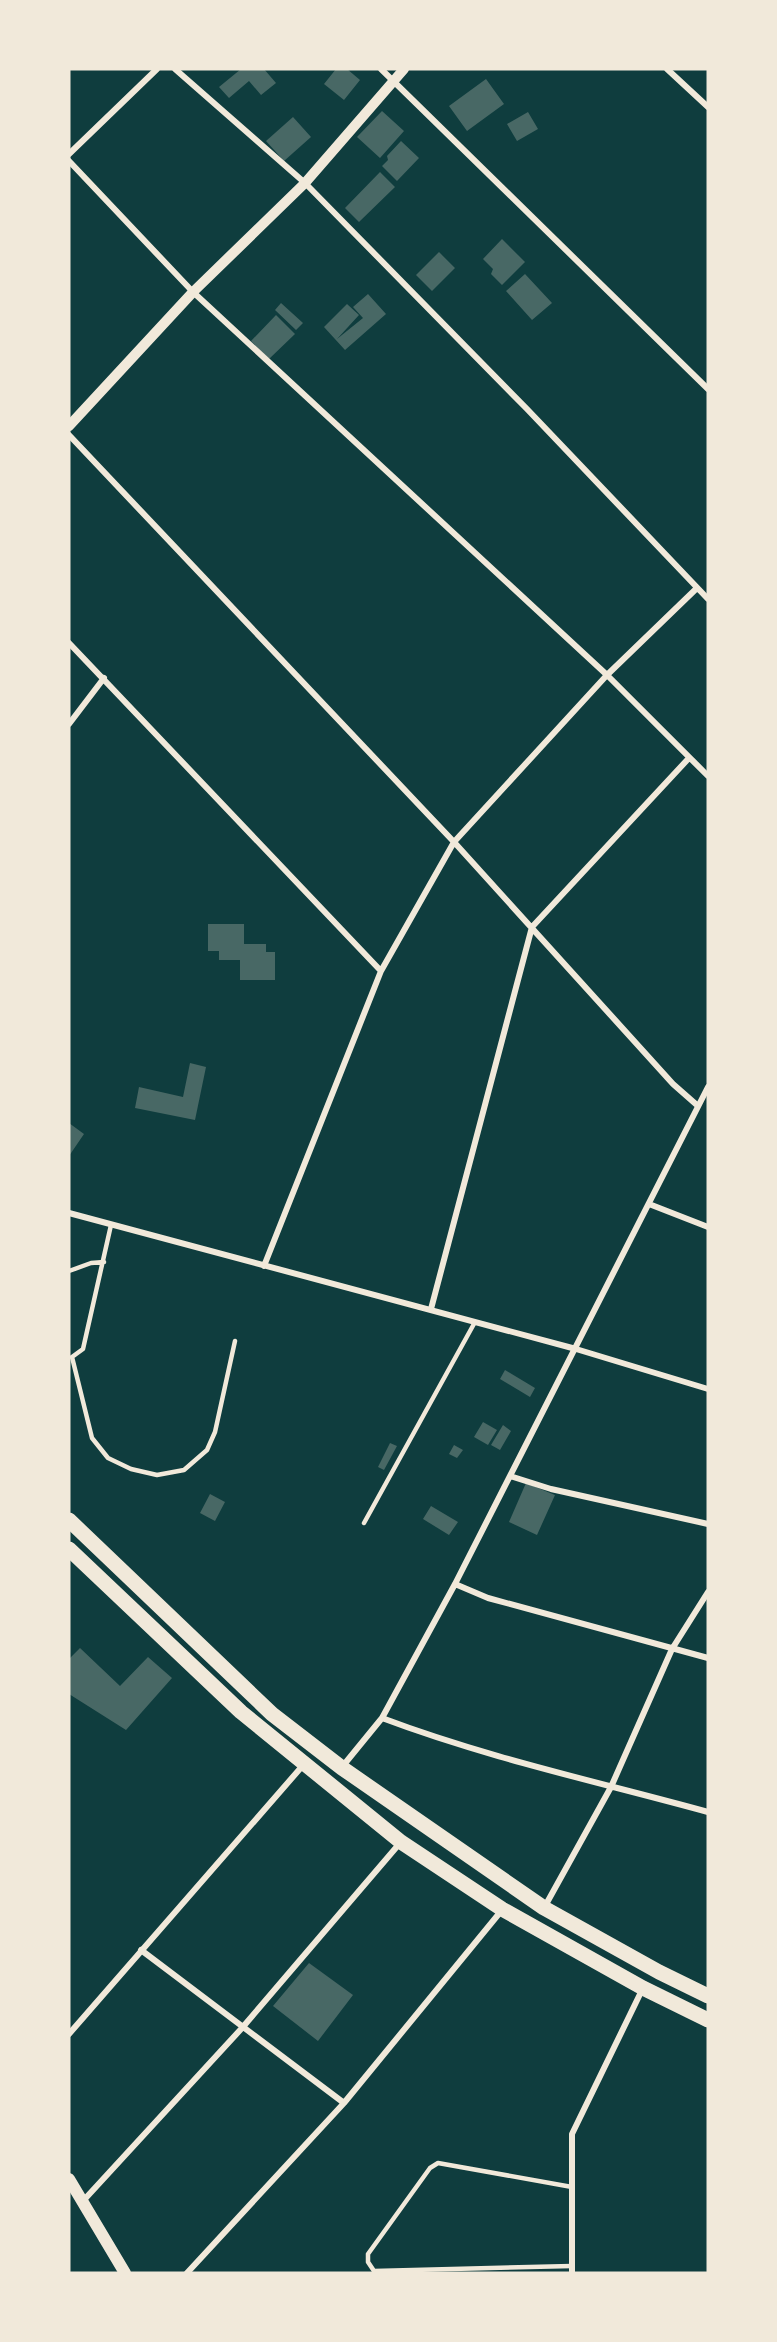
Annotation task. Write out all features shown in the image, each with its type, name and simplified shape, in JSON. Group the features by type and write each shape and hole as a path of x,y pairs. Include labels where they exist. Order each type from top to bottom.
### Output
{"main road":[{"path":"69,1520 272,1714 342,1768 544,1908 659,1972 708,1996"},
{"path":"69,1550 241,1712 401,1842 502,1909 643,1988 708,2020"},
{"path":"69,2179 125,2273"}],"street":[{"path":"69,154 157,69"},
{"path":"176,69 305,183 708,599"},
{"path":"381,69 708,389"},
{"path":"69,426 193,292 305,183 404,69"},
{"path":"668,69 708,107"},
{"path":"69,161 193,292 608,675 708,776"},
{"path":"69,435 454,842 673,1084 698,1106"},
{"path":"264,1266 381,971 454,842 608,675 697,588"},
{"path":"69,643 381,971"},
{"path":"69,724 104,678"},
{"path":"431,1309 532,927 689,758"},
{"path":"342,1768 382,1718 455,1584 708,1087"},
{"path":"649,1204 708,1227"},
{"path":"69,1213 576,1348 708,1389"},
{"path":"510,1476 551,1489 708,1524"},
{"path":"455,1584 488,1598 708,1658"},
{"path":"544,1908 612,1787 672,1649 708,1592"},
{"path":"382,1718 432,1737 708,1812"},
{"path":"69,2034 305,1763"},
{"path":"82,2201 242,2028 401,1842"},
{"path":"187,2273 344,2103 502,1909"},
{"path":"141,1950 344,2103"},
{"path":"572,2269 572,2134 643,1988"}],"lane":[{"path":"111,1225 83,1349 70,1357 92,1438 108,1458 131,1469 157,1475 184,1470 207,1450 215,1432 235,1341"},
{"path":"69,1271 91,1263 104,1262"},
{"path":"364,1523 475,1322"},
{"path":"572,2187 438,2163 430,2168 368,2254 368,2262 374,2271 572,2269"}],"building":[{"path":"241,69 264,69 276,83 261,95 249,81 229,98 219,87"},
{"path":"336,69 347,69 360,80 344,100 324,84"},
{"path":"486,79 504,104 467,131 449,106"},
{"path":"382,111 404,131 380,158 357,137"},
{"path":"528,112 538,129 517,141 507,124"},
{"path":"293,117 311,137 284,161 266,141"},
{"path":"401,141 419,158 397,181 382,166 388,160 387,156"},
{"path":"380,172 395,187 359,222 345,208"},
{"path":"502,239 525,262 502,285 491,274 493,269 483,259"},
{"path":"439,252 455,268 432,291 416,275"},
{"path":"525,274 552,303 532,320 506,291"},
{"path":"368,294 386,314 345,350 324,327 347,304 359,315 337,339 363,318 353,307"},
{"path":"281,303 303,323 296,330 275,310"},
{"path":"276,315 295,334 269,359 251,341"},
{"path":"208,924 244,924 244,944 266,944 266,952 275,952 275,980 240,980 240,960 219,960 219,951 208,951"},
{"path":"190,1063 206,1067 195,1120 135,1108 139,1087 183,1097"},
{"path":"69,1123 84,1134 69,1156"},
{"path":"505,1370 535,1388 530,1397 500,1379"},
{"path":"483,1422 497,1430 488,1445 474,1437"},
{"path":"503,1425 511,1431 500,1450 491,1445"},
{"path":"390,1443 397,1446 384,1470 378,1467"},
{"path":"454,1445 463,1450 457,1458 449,1454"},
{"path":"526,1483 555,1495 537,1535 509,1522"},
{"path":"210,1494 225,1502 215,1521 200,1513"},
{"path":"431,1506 458,1522 449,1535 423,1519"},
{"path":"80,1648 120,1686 148,1657 172,1678 126,1730 69,1694 69,1659"},
{"path":"309,1963 353,1995 318,2041 273,2006"}]}
